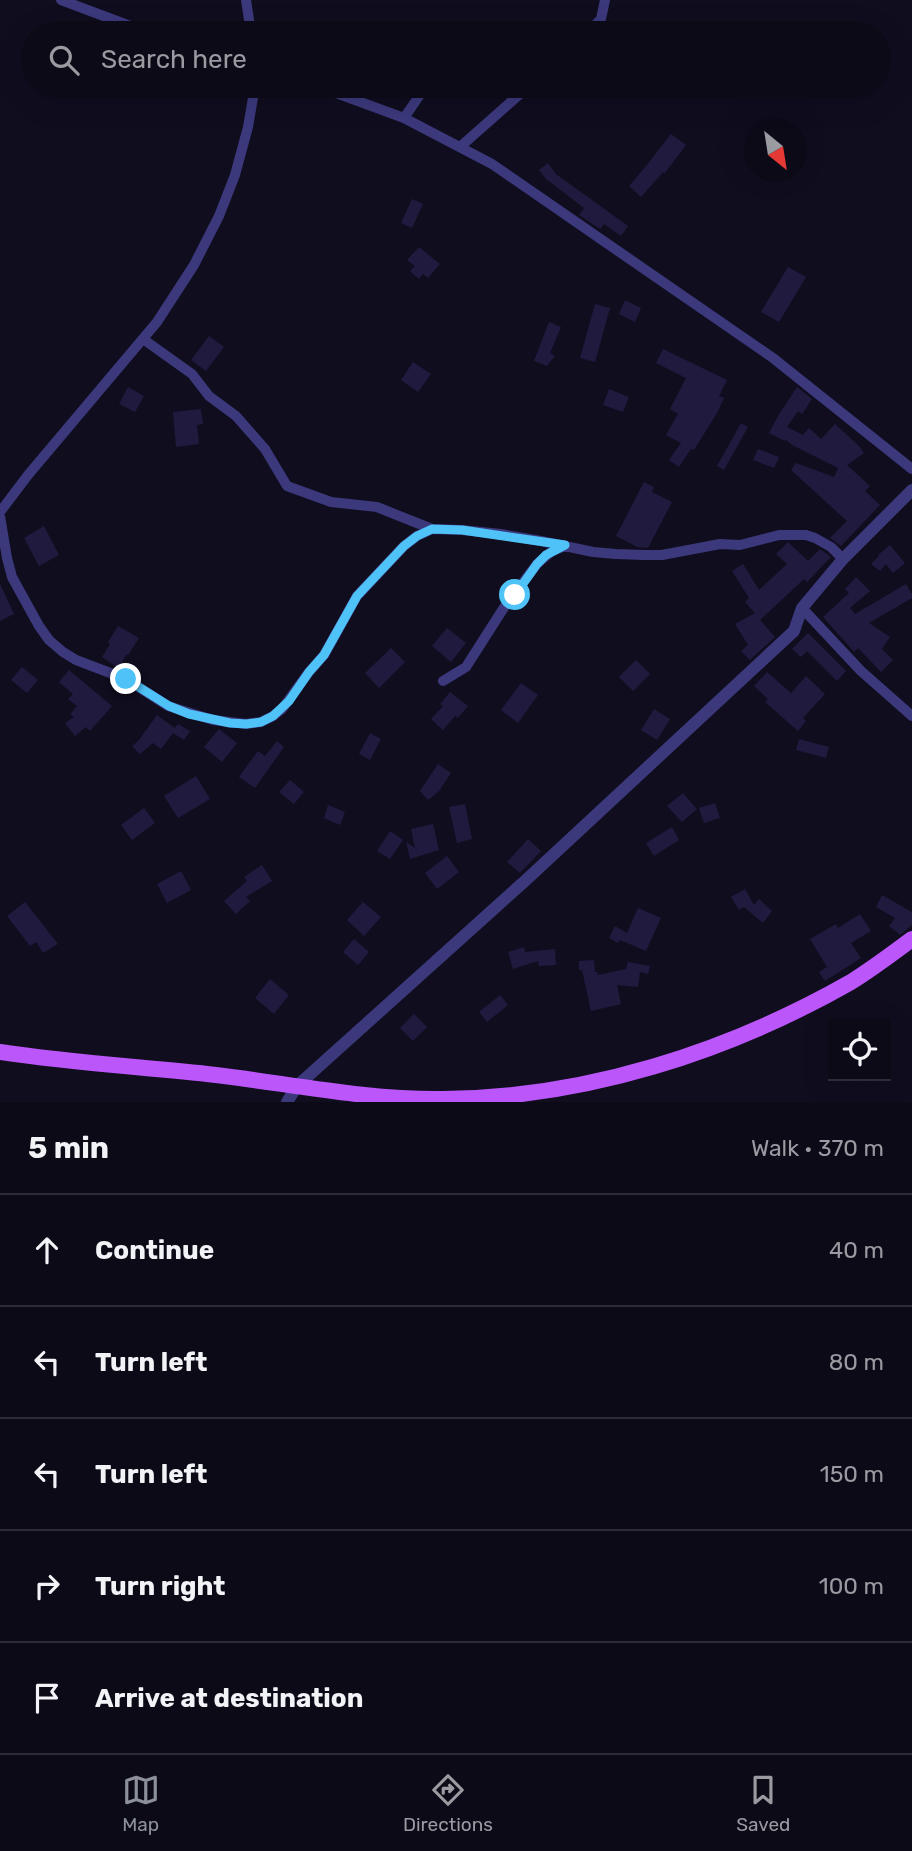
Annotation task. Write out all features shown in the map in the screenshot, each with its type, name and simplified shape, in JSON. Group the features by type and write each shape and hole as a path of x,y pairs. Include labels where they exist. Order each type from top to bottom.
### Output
{"main road":[{"path":"0,1052 386,1096 441,1099 535,1093 649,1069 759,1028 852,981 912,939"}],"street":[{"path":"61,0 117,21"},
{"path":"246,0 249,21"},
{"path":"599,21 605,0"},
{"path":"253,98 238,163 219,216 194,265 157,322 28,475 0,514 12,577 39,626 49,640 63,652 76,660 126,679 169,706 213,720 246,724 261,722 282,709 324,655 357,596 404,546 432,529"},
{"path":"350,98 404,118 492,164 773,358 912,469"},
{"path":"404,118 418,98"},
{"path":"460,147 515,98"},
{"path":"143,339 192,374 209,396 236,416 265,449 287,486 331,502 377,507 432,529 501,534 593,552 662,555 720,544 740,545 779,535 806,535 831,547 843,559"},
{"path":"287,1102 298,1086 526,880 794,631 802,608 843,559 912,490"},
{"path":"443,681 466,667 503,609 537,564 552,551 565,545"},
{"path":"802,608 861,671 912,716"}],"building":[{"path":"671,134 686,145 664,174 663,172 641,197 629,186"},
{"path":"548,163 556,174 628,226 621,236 604,224 600,229 579,215 584,208 546,179 539,170"},
{"path":"412,199 423,204 412,228 401,223"},
{"path":"419,247 440,264 428,278 423,274 419,279 410,271 415,266 407,260"},
{"path":"788,267 806,277 779,322 761,312"},
{"path":"625,300 641,308 635,322 619,314"},
{"path":"595,304 610,308 595,362 580,358"},
{"path":"549,322 561,327 550,353 555,356 547,366 534,361"},
{"path":"209,336 224,347 206,371 191,360"},
{"path":"663,349 727,380 719,396 724,398 717,413 694,450 691,449 679,467 669,460 681,443 666,435 678,414 670,409 686,378 656,363"},
{"path":"413,362 431,374 418,392 401,380"},
{"path":"128,387 144,396 135,412 119,404"},
{"path":"797,387 812,399 802,414 798,411 787,427 803,435 809,428 821,439 835,424 864,453 847,465 870,486 865,491 880,505 841,546 830,538 847,521 791,470 796,463 834,477 838,468 769,433"},
{"path":"609,389 629,397 623,412 603,405"},
{"path":"201,409 203,424 197,425 199,444 176,447 173,412"},
{"path":"741,423 748,427 724,470 717,466"},
{"path":"758,449 779,457 774,468 753,460"},
{"path":"644,482 654,487 652,492 672,502 648,548 637,547 616,536"},
{"path":"44,526 59,555 39,566 24,538"},
{"path":"788,542 808,561 820,549 831,557 807,582 804,579 760,620 775,637 750,660 741,651 748,645 735,624 755,613 745,602 749,598 732,571 743,564 759,590 787,564 776,554"},
{"path":"890,545 905,563 893,573 886,564 880,571 871,564"},
{"path":"856,577 870,591 850,608 855,614 906,584 912,594 912,598 869,623 890,637 882,649 893,660 881,672 858,648 854,652 823,617 849,593 845,589"},
{"path":"0,584 14,614 0,621"},
{"path":"118,626 139,638 118,668 102,657"},
{"path":"447,628 466,643 451,662 432,646"},
{"path":"808,633 846,671 837,681 807,651 801,657 792,649"},
{"path":"391,648 405,662 379,688 365,673"},
{"path":"636,660 650,674 633,691 619,677"},
{"path":"22,667 38,680 27,693 11,680"},
{"path":"69,670 112,706 90,731 86,727 75,736 65,723 74,717 70,714 77,706 68,699 73,694 59,682"},
{"path":"767,672 791,693 806,676 825,694 803,718 806,721 798,731 765,702 768,699 754,686"},
{"path":"521,683 538,695 518,723 501,710"},
{"path":"450,692 468,706 443,730 431,719 443,706 440,704"},
{"path":"654,709 670,719 657,740 641,730"},
{"path":"157,715 175,728 178,724 190,731 184,740 173,733 161,749 153,743 140,754 132,746"},
{"path":"219,729 237,743 222,762 204,747"},
{"path":"370,733 381,739 370,760 359,754"},
{"path":"799,739 829,747 826,758 796,750"},
{"path":"277,741 284,747 255,788 239,777 258,751 265,756"},
{"path":"438,764 451,773 439,791 428,800 420,791"},
{"path":"196,776 210,799 178,818 164,796"},
{"path":"290,780 304,792 294,804 279,792"},
{"path":"683,793 697,809 682,822 667,806"},
{"path":"715,803 720,818 704,823 699,808"},
{"path":"465,804 472,839 457,843 449,807"},
{"path":"328,805 345,812 340,825 324,818"},
{"path":"144,808 155,823 132,840 121,825"},
{"path":"433,824 439,850 410,859 406,842 415,848 411,829"},
{"path":"672,827 679,840 654,856 646,843"},
{"path":"390,831 403,840 390,859 377,851"},
{"path":"528,839 541,851 520,873 507,862"},
{"path":"447,856 459,872 437,889 425,873"},
{"path":"262,865 272,881 246,897 250,901 236,914 224,901 247,881 244,877"},
{"path":"181,871 191,890 167,903 157,884"},
{"path":"745,889 754,905 759,899 772,911 763,923 744,907 739,910 731,897"},
{"path":"882,895 912,912 912,925 900,935 889,926 895,918 876,907"},
{"path":"25,902 58,944 43,953 36,942 30,946 7,916"},
{"path":"363,902 381,917 364,936 347,920"},
{"path":"638,908 661,918 646,951 609,938 615,926 627,933"},
{"path":"860,914 871,931 851,943 861,958 825,981 819,972 827,967 810,939 836,924 838,928"},
{"path":"354,939 369,952 358,965 343,952"},
{"path":"524,947 525,952 555,949 556,965 539,966 538,961 513,969 508,952"},
{"path":"594,960 595,972 598,975 626,969 628,962 650,966 648,974 640,972 638,987 617,985 621,1004 591,1011 582,970 579,970 579,961"},
{"path":"270,979 289,995 274,1014 255,998"},
{"path":"500,995 508,1005 487,1022 479,1012"},
{"path":"414,1014 427,1027 413,1041 400,1028"}],"route":[{"path":"126,679 169,706 189,714 230,723 261,722 273,716 289,701 324,655 357,596 404,546 432,529 501,534 565,545 546,555 537,564 515,595"}]}
